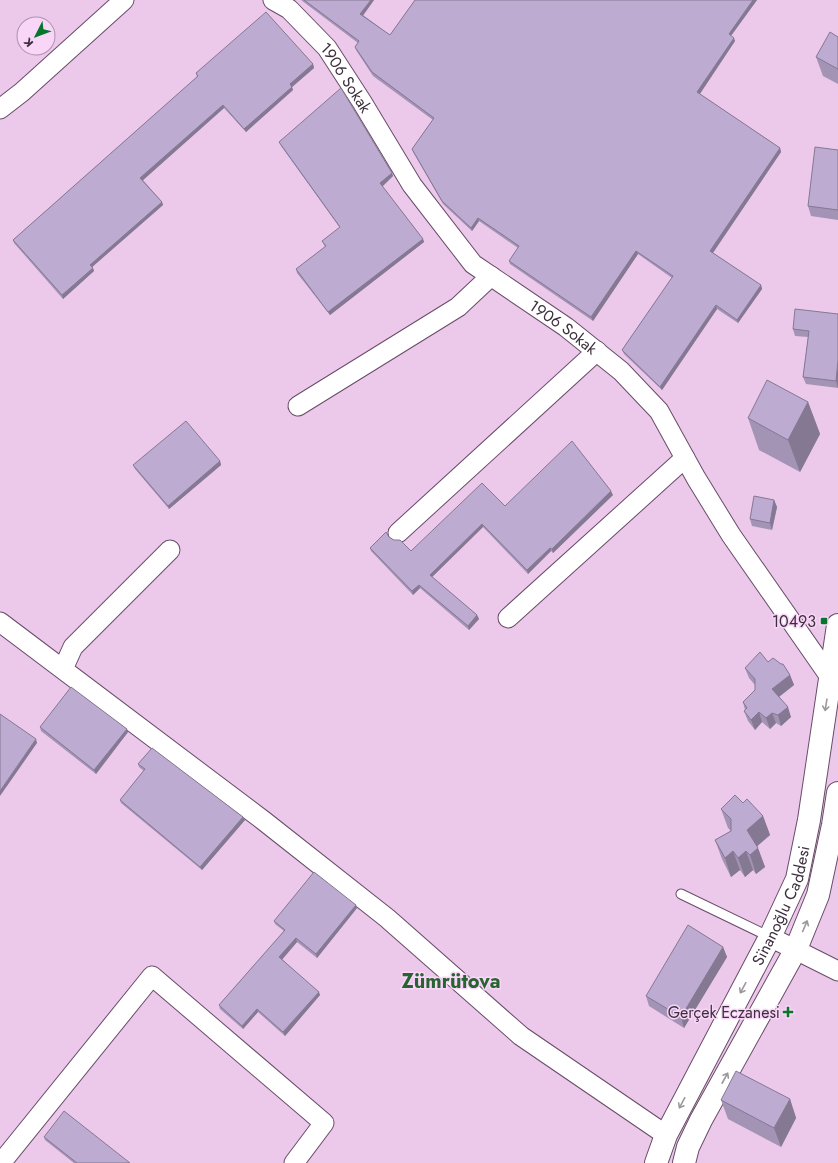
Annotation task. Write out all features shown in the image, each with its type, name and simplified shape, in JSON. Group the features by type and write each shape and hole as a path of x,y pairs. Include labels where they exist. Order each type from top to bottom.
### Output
{"main road":[{"name":"Si̇nanoğlu Caddesi","path":"656,1163 666,1135 770,937 797,879 809,820 838,625"},
{"name":"Si̇nanoğlu Caddesi","path":"684,1163 688,1147 702,1120 796,949 818,895 838,793"}],"street":[{"path":"0,109 22,92 124,0"},
{"name":"1906 Sokak","path":"286,3 327,48 362,102 412,185 473,264 566,327 621,371 659,411 730,535 830,677"},
{"path":"298,406 458,308 491,276"},
{"path":"398,533 597,352"},
{"path":"508,618 685,458"},
{"path":"63,669 73,647 170,550"},
{"path":"0,622 264,821 387,918 521,1036 666,1135"},
{"path":"770,937 838,971"},
{"path":"1,1163 152,976 324,1123 294,1163"}],"lane":[{"path":"681,894 770,937"}],"building":[{"path":"304,0 371,0 360,14 390,35 415,0 753,0 729,34 734,38 697,92 780,148 710,251 761,285 737,320 716,305 660,387 622,350 673,276 636,251 591,317 509,261 519,246 478,218 471,228 442,201 412,149 434,118 372,72 355,47 359,41"},
{"path":"266,12 313,64 290,84 292,87 244,129 223,105 140,178 162,202 90,265 93,268 62,295 13,240 198,76 196,73"},
{"path":"830,32 838,37 838,69 816,57"},
{"path":"341,88 392,173 380,183 423,239 328,312 296,269 326,246 322,241 340,227 279,142"},
{"path":"815,147 838,150 838,210 808,206"},
{"path":"795,309 838,314 838,360 836,381 803,377 809,331 793,329"},
{"path":"767,380 808,402 788,440 748,418"},
{"path":"186,421 220,461 168,506 133,465"},
{"path":"572,441 611,491 552,549 550,548 527,570 482,524 430,575 477,615 468,626 419,585 412,591 370,548 386,532 389,537 394,540 400,540 411,551 482,483 505,506"},
{"path":"754,496 774,500 770,523 750,519"},
{"path":"760,652 768,662 773,658 783,664 790,675 772,689 788,707 778,715 772,713 766,718 759,712 751,720 744,711 747,708 743,702 755,690 755,679 745,668"},
{"path":"71,687 127,729 94,770 40,727"},
{"path":"0,714 36,739 0,791"},
{"path":"152,748 243,817 200,867 120,800 145,769 138,764"},
{"path":"735,795 743,803 747,799 763,816 747,830 758,848 750,855 746,851 738,858 733,851 725,858 715,840 731,831 731,819 721,809"},
{"path":"314,872 356,905 316,954 296,938 279,957 319,992 283,1032 257,1009 242,1026 219,1005 285,930 274,921"},
{"path":"688,925 723,947 681,1017 646,996"},
{"path":"736,1071 790,1099 774,1128 721,1100"},
{"path":"64,1111 130,1163 77,1163 44,1137"}],"place":[{"name":"10493","path":"824,621"},
{"name":"Gerçek Eczanesi","path":"788,1012"}],"district":[{"name":"Zümrütova","path":"451,981"}]}
